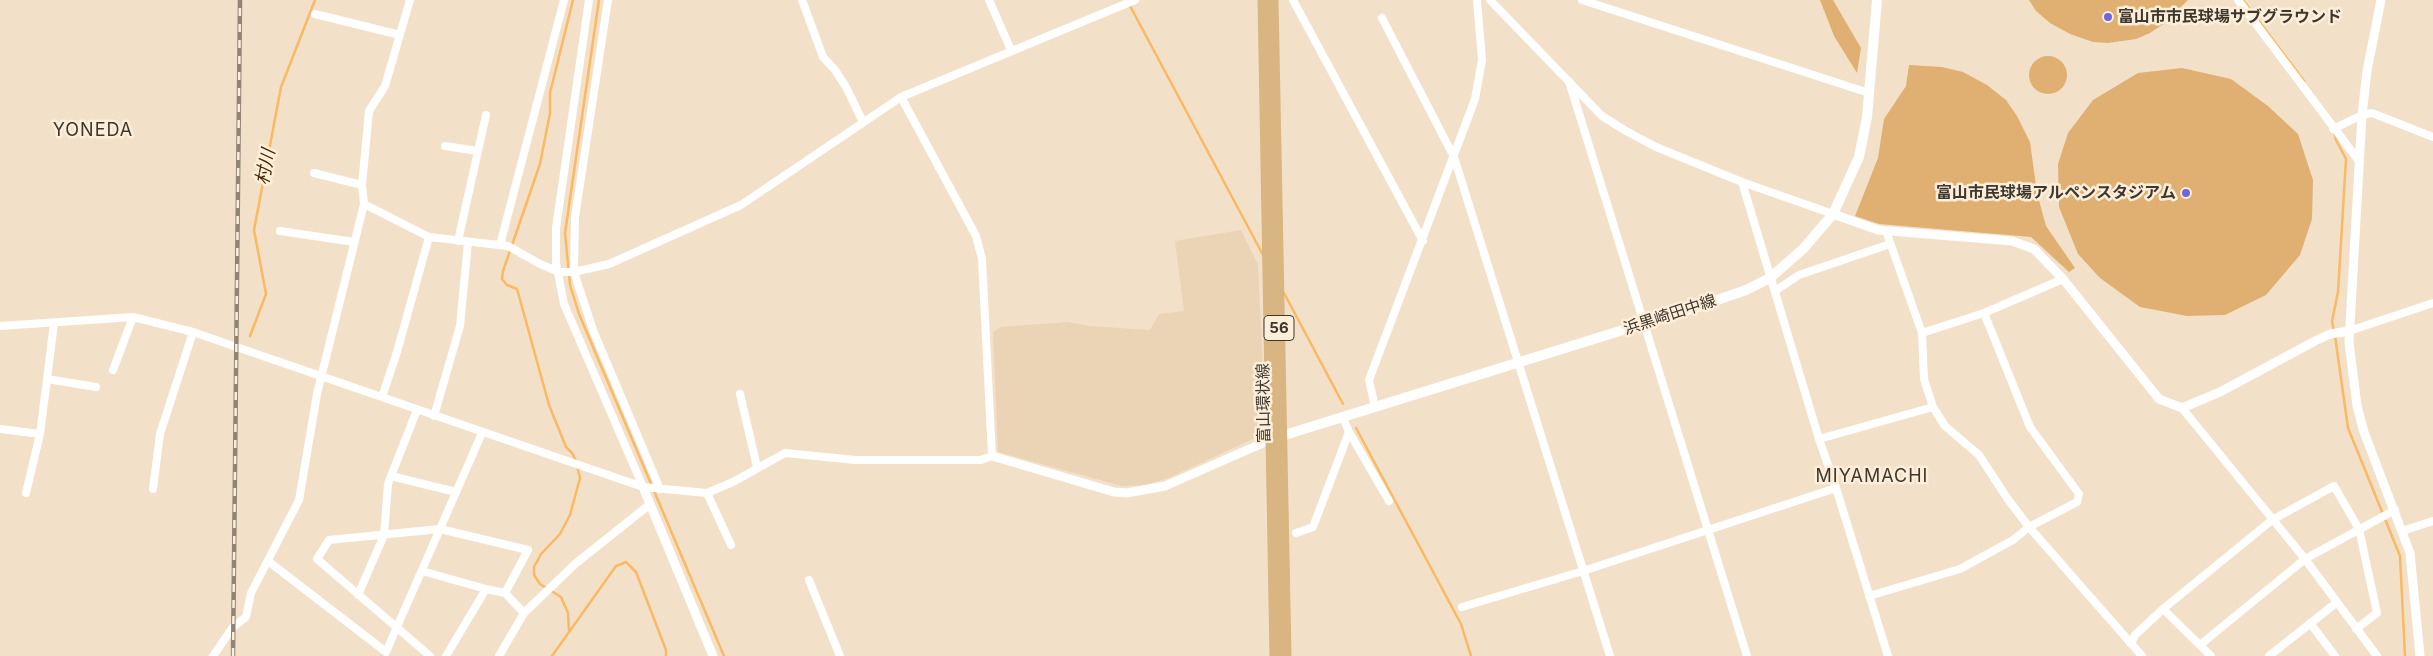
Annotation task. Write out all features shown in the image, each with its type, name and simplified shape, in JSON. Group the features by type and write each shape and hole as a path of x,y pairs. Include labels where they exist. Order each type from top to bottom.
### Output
{"main road":[{"name":"富山環状線","path":"1263,0 1276,437 1286,656"},
{"name":"富山環状線","path":"1273,0 1276,437 1275,656"},
{"name":"浜黒崎田中線","path":"1276,437 1343,418 1644,324 1746,290 1770,278 1803,249 1833,214 1859,157 1867,117 1878,0"}],"street":[{"path":"213,656 228,632 238,621 246,617 252,593 299,500 322,376 364,204 362,185 369,111 385,86 410,0"},
{"path":"500,245 564,0"},
{"path":"589,0 556,228 556,263 564,304 714,656"},
{"path":"608,0 575,217 574,272 593,330 660,489"},
{"path":"802,0 823,57 836,70 846,86 863,122"},
{"path":"989,0 1011,50"},
{"path":"364,204 429,237 508,246 540,264 559,272 574,272 610,264 741,205 901,97 1121,2 1135,0"},
{"path":"1293,0 1423,242"},
{"path":"1375,407 1369,380 1423,242 1480,82 1482,60 1477,0"},
{"path":"1490,0 1602,116 1656,147 1742,182 1886,231 2012,241 2034,249 2063,279 2159,399 2182,408 2305,559 2377,656"},
{"path":"1582,0 1869,93"},
{"path":"2238,0 2333,129 2359,161"},
{"path":"2381,0 2367,70 2362,115 2349,330 2357,406 2364,432 2410,553 2420,656"},
{"path":"315,14 400,35"},
{"path":"1382,18 1454,157 1610,656"},
{"path":"1569,81 1747,656"},
{"path":"901,97 976,236 982,259 992,456"},
{"path":"2333,129 2362,115 2372,113 2433,136"},
{"path":"458,241 486,116"},
{"path":"445,146 478,151"},
{"path":"314,173 362,185"},
{"path":"1742,182 1819,439 1888,656"},
{"path":"280,231 354,242"},
{"path":"1886,231 1922,334 1924,379 1933,407 1945,426 1979,455 2006,498 2141,656"},
{"path":"382,397 397,352 429,237"},
{"path":"434,416 460,326 468,242"},
{"path":"1774,291 1799,275 1890,244"},
{"path":"1922,334 1984,313 2063,279"},
{"path":"2182,408 2220,392 2330,334 2349,330 2433,303"},
{"path":"1870,596 1960,570 2013,540 2030,527 2077,502 2079,494 2030,427 1984,313"},
{"path":"0,326 133,317 193,332 482,433 643,487 660,489 707,493 733,482 757,467 785,454 855,460 981,460 992,456 1114,492 1127,493 1165,486 1276,437"},
{"path":"113,370 133,317"},
{"path":"26,494 40,434 54,323"},
{"path":"153,488 160,434 193,332"},
{"path":"47,379 96,387"},
{"path":"740,394 757,467"},
{"path":"1819,439 1933,407"},
{"path":"358,595 384,535 388,484 417,410"},
{"path":"1343,418 1388,501"},
{"path":"0,429 40,434"},
{"path":"1296,533 1313,527 1349,432"},
{"path":"268,561 387,655 482,433"},
{"path":"392,476 456,492"},
{"path":"2131,644 2135,635 2163,609 2272,520 2334,486 2359,529 2377,614 2356,629"},
{"path":"1462,607 1583,571 1836,488"},
{"path":"707,493 731,544"},
{"path":"499,656 524,613 575,564 649,505"},
{"path":"2200,645 2305,559 2394,510"},
{"path":"2402,531 2433,521"},
{"path":"430,656 317,560 329,540 440,529 528,550 505,593"},
{"path":"422,571 505,593 524,613"},
{"path":"809,580 840,656"},
{"path":"446,656 486,589"},
{"path":"2269,656 2336,602"},
{"path":"2163,609 2210,656"},
{"path":"2310,623 2335,656"},
{"path":"1269,656 1274,640"}],"shaded area":[{"path":"1820,0 1833,0 1861,48 1857,73 1834,36"},
{"name":"富山市市民球場サブグラウンド","path":"2029,0 2188,0 2165,23 2150,33 2136,39 2108,43 2093,42 2070,34 2050,23 2036,11"},
{"path":"2048,56 2062,61 2067,75 2062,89 2048,94 2034,89 2029,75 2034,61"},
{"path":"1909,65 1942,67 1963,72 1987,85 2006,100 2017,116 2030,142 2037,193 2046,226 2075,268 2069,272 2031,237 1879,224 1855,216 1878,158 1884,119 1906,86"},
{"name":"富山市民球場アルペンスタジアム","path":"2182,68 2231,79 2268,106 2298,134 2313,180 2312,219 2300,255 2266,295 2225,315 2187,316 2140,307 2100,278 2078,254 2059,207 2058,164 2068,133 2093,100 2138,73"},
{"path":"1241,230 1258,265 1265,408 1263,427 1257,437 1168,478 1145,485 1122,486 998,452 993,332 1001,327 1067,322 1089,326 1150,330 1159,314 1184,311 1175,241"}],"waterway":[{"name":"村川","path":"250,336 266,294 254,230 281,87 315,0"},
{"path":"573,0 550,93 550,113 540,164 503,271 502,279 507,285 517,289 549,405 566,447 576,461"},
{"path":"599,0 565,233 570,285 579,314 724,656"},
{"path":"2243,0 2304,81"},
{"path":"1129,4 1263,255"},
{"path":"2334,132 2346,159 2338,292 2332,321 2334,331"},
{"path":"1284,293 1343,404"},
{"path":"2335,336 2348,428 2400,556 2405,656"},
{"path":"1356,428 1461,624 1471,656"},
{"path":"569,631 568,613 561,597 540,584 534,575 534,567 541,554 560,534 570,515 580,478 577,466"},
{"path":"552,656 616,566 626,562 636,572 666,650 666,656"}],"railway":[{"path":"233,656 240,0"}],"place":[{"name":"富山市市民球場サブグラウンド","path":"2108,17"},
{"name":"富山市民球場アルペンスタジアム","path":"2186,193"}],"district":[{"name":"YONEDA","path":"93,131"},
{"name":"MIYAMACHI","path":"1872,477"}]}
